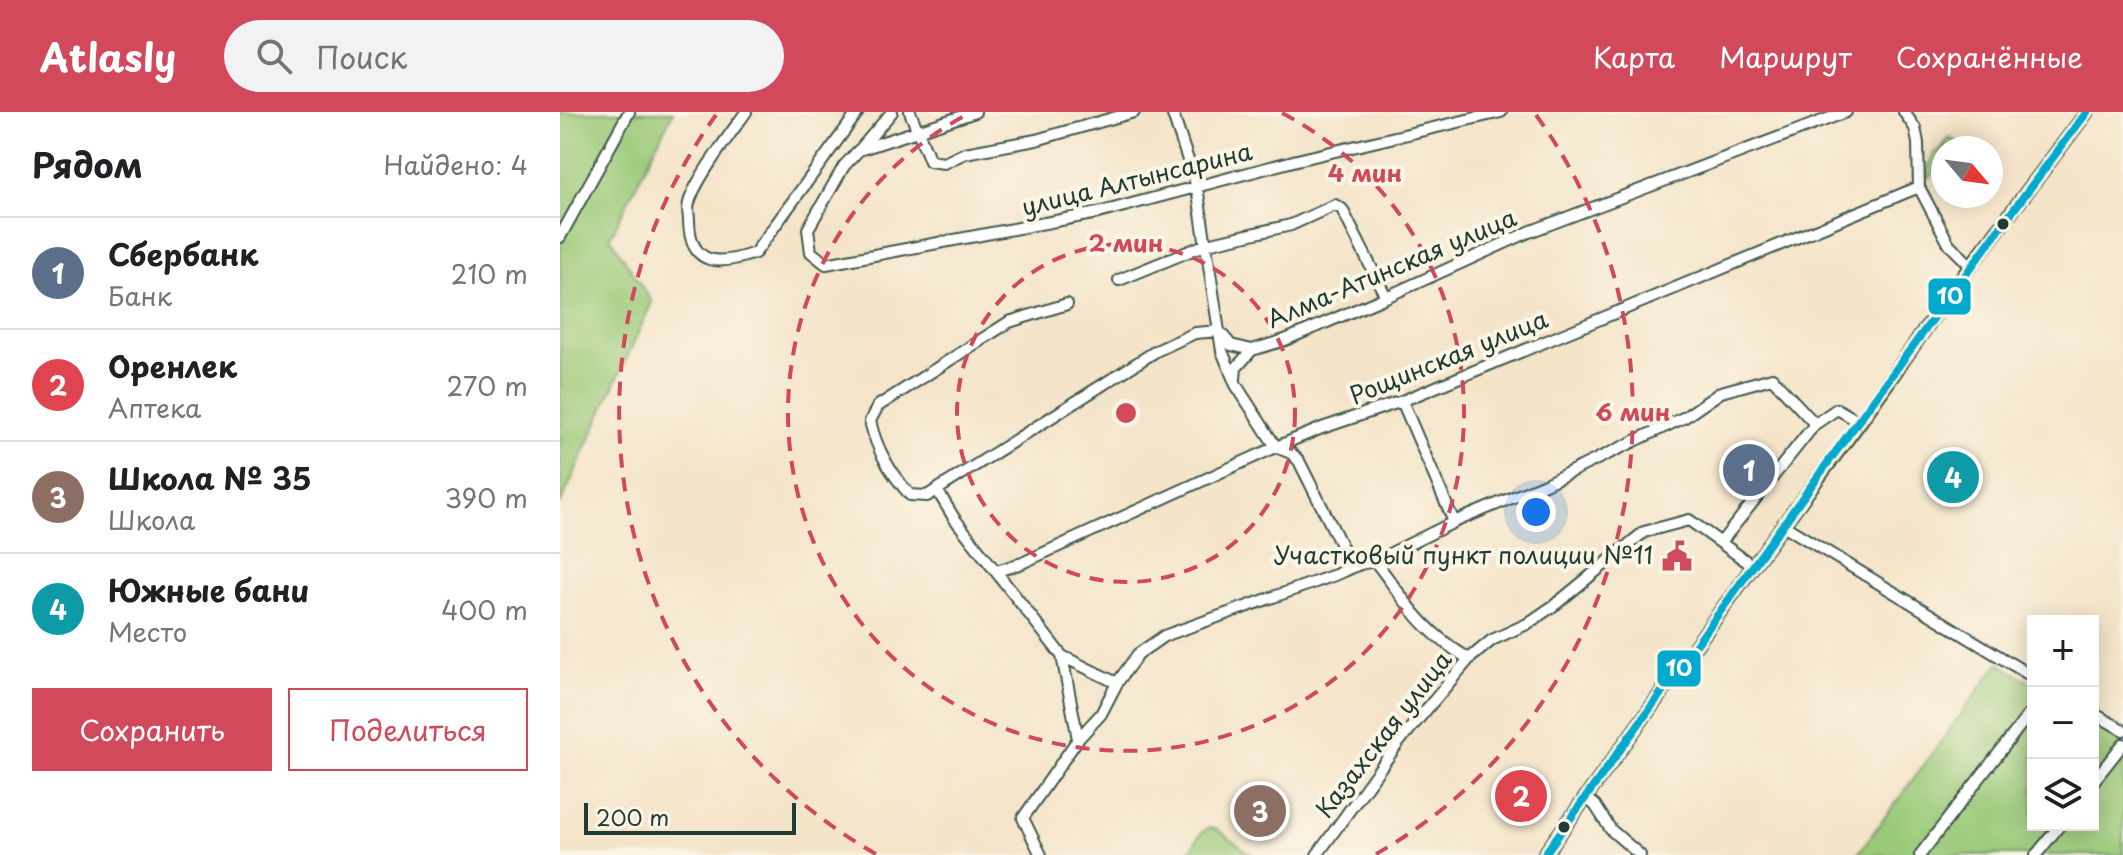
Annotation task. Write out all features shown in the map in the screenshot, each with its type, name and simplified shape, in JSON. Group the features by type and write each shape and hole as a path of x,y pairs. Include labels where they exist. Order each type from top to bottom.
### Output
{"main road":[{"path":"1544,855 2084,113"}],"street":[{"path":"560,237 629,112"},
{"path":"746,112 689,203 689,233 698,252 714,261 730,262 755,253 858,112"},
{"path":"859,150 892,112"},
{"path":"910,112 930,161 944,163 965,153 1036,140 1134,112"},
{"path":"859,150 975,112"},
{"path":"1172,112 1197,187 1222,351 1236,385 1276,447 1291,453 1299,461 1352,567"},
{"name":"улица Алтынсарина","path":"859,150 844,166 808,229 811,252 826,264 1037,226 1501,112"},
{"name":"Алма-Атинская улица","path":"1219,331 1231,345 1252,350 1285,340 1529,232 1846,112"},
{"path":"1906,114 1915,128 1918,143 1919,187 1949,244 1971,266"},
{"name":"Рощинская улица","path":"997,571 1022,563 1276,447 1402,401 1919,187"},
{"path":"1119,280 1207,244 1291,225 1335,205 1342,209 1386,297"},
{"path":"1067,304 1009,322 878,406 870,421 875,443 892,474 910,495 927,496 1156,351 1195,333 1219,331"},
{"path":"1236,385 1236,368 1252,350"},
{"path":"1041,855 1023,818 1078,739 1101,714 1117,683 1138,654 1164,636 1375,561 1685,417 1721,392 1772,378 1815,424"},
{"path":"1402,401 1454,522"},
{"path":"1753,566 1722,541 1815,424 1837,409 1860,422"},
{"path":"937,490 954,518 1062,656 1117,683"},
{"name":"Казахская улица","path":"1317,855 1399,742 1469,659 1492,640 1527,624 1556,604 1644,532 1689,520 1722,541"},
{"path":"1783,525 2027,673"},
{"path":"1375,561 1416,618 1442,643 1469,659"},
{"path":"1062,656 1078,739"},
{"path":"2099,716 2123,730"},
{"path":"1920,855 2027,717"},
{"path":"2099,774 2123,744"},
{"path":"1586,798 1595,805 1611,830 1640,855"},
{"path":"2036,855 2055,831"}],"green space":[{"path":"560,112 673,112 610,237 652,302 560,505"},
{"path":"1931,160 1930,178 1926,173"},
{"path":"1999,663 2027,680 2027,831 2099,831 2099,726 2123,741 2123,855 1857,855"},
{"path":"1246,803 1278,826 1267,841 1235,818"},
{"path":"1209,828 1218,830 1252,855 1187,855 1202,832"}],"transit line":[{"name":"10","path":"1544,855 1881,389 2087,112"}],"place":[{"name":"Сбербанк","path":"1749,470"},
{"name":"Южные бани","path":"1953,477"},
{"name":"Участковый пункт полиции №11","path":"1677,556"},
{"name":"Оренлек","path":"1521,796"},
{"name":"Школа № 35","path":"1260,811"}]}
